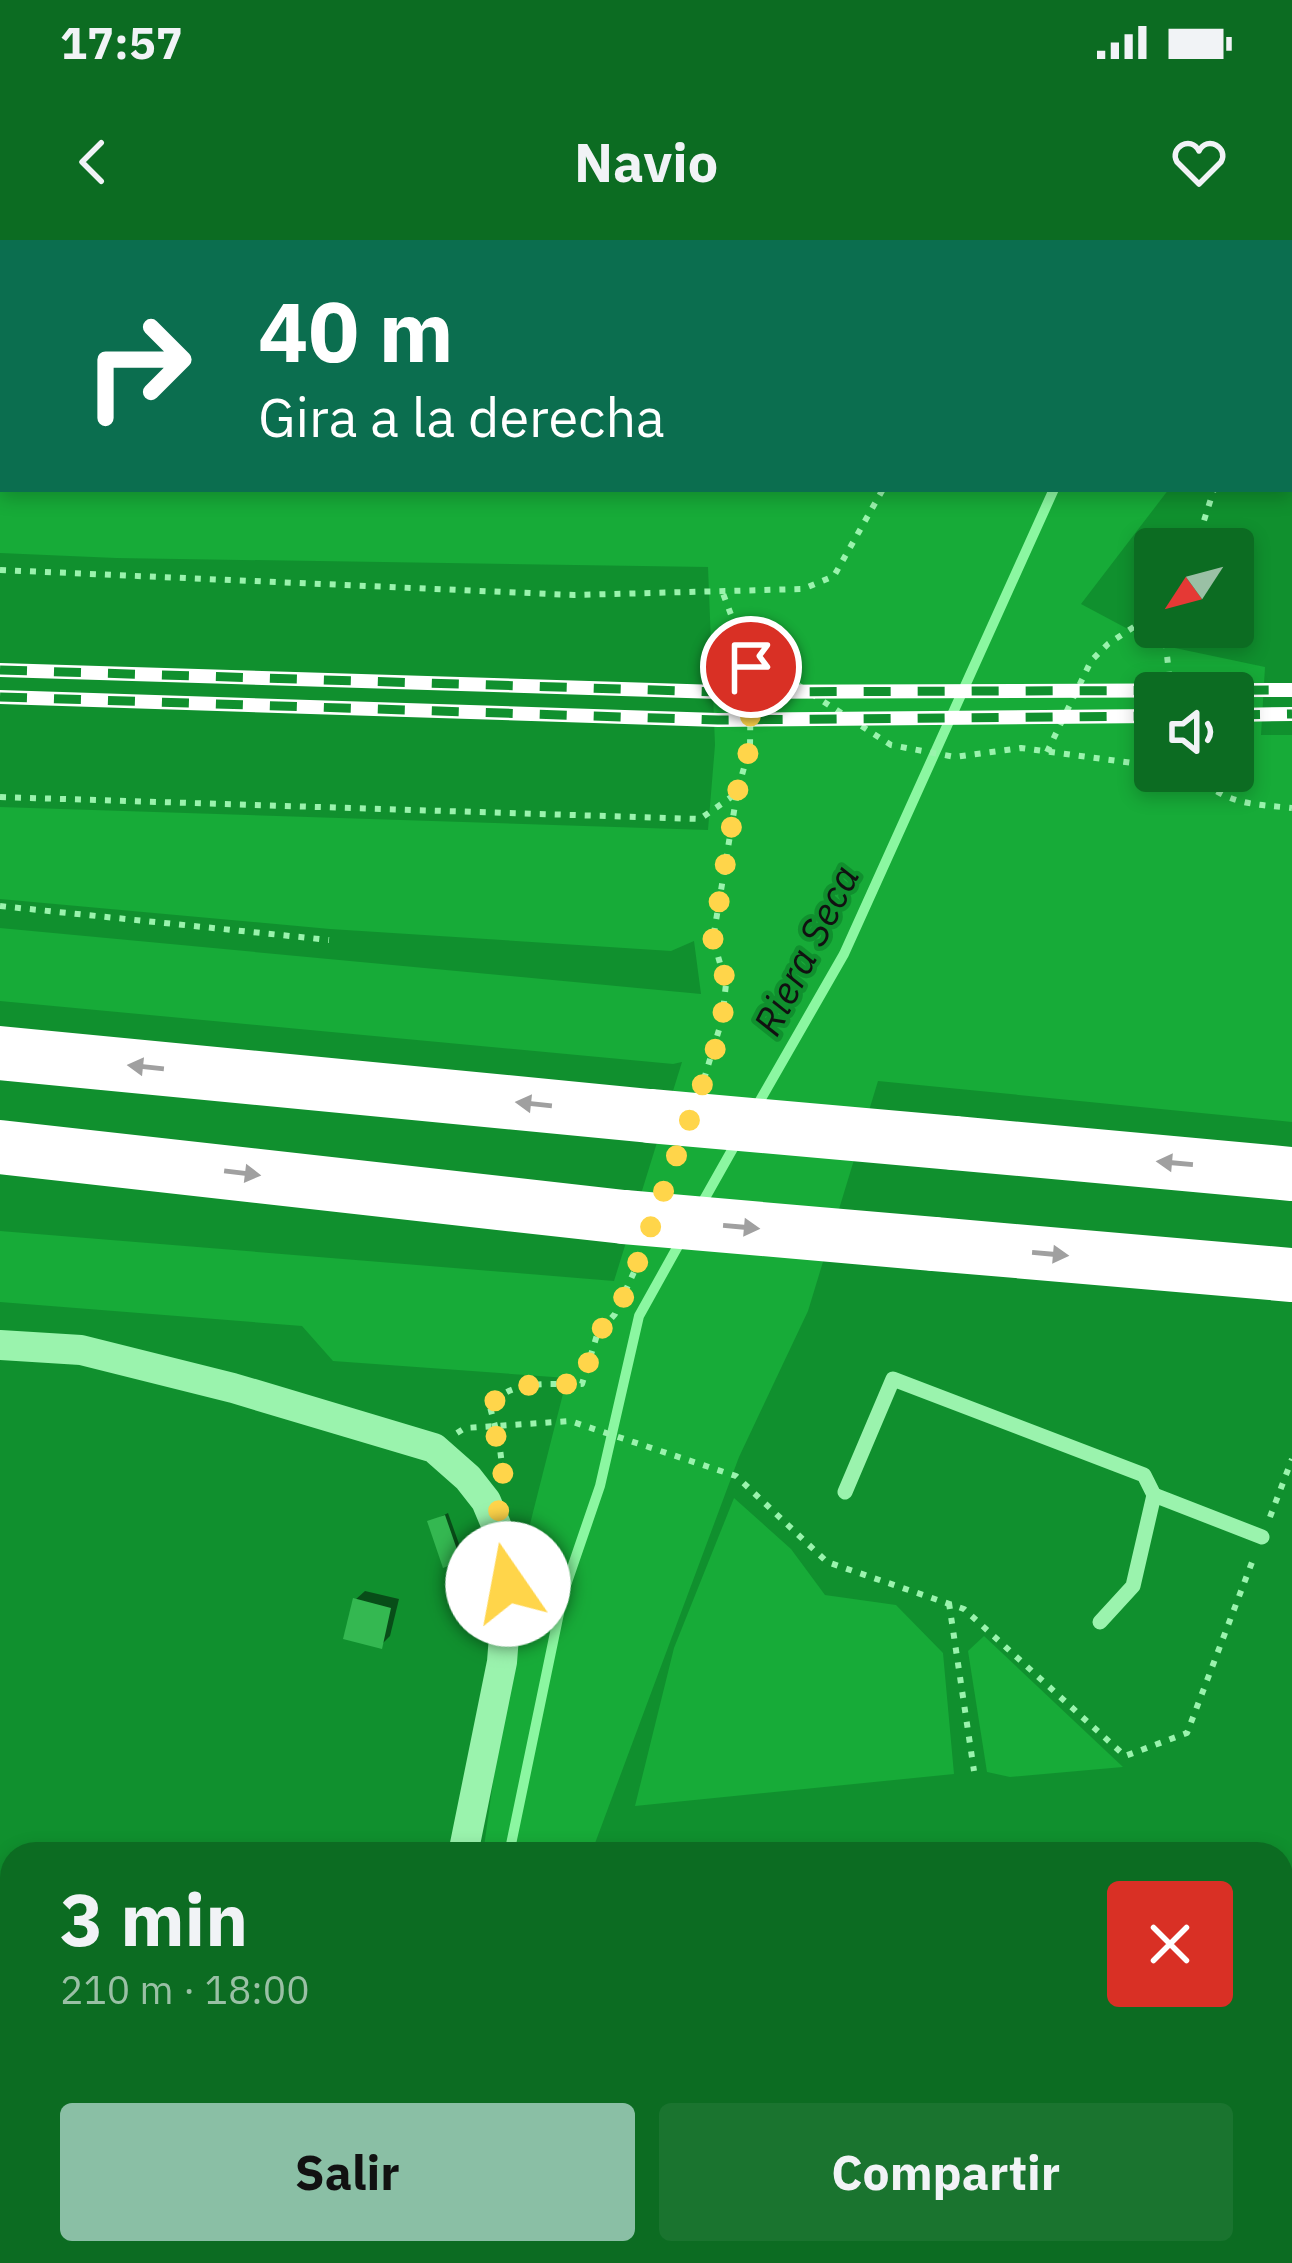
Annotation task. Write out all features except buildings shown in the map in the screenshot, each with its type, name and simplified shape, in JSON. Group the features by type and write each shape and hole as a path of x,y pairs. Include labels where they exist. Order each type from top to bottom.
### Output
{"highway":[{"path":"0,1053 1292,1174"},
{"path":"0,1147 634,1231 934,1244 1292,1275"}],"street":[{"path":"0,1345 81,1350 233,1388 434,1448 468,1478 486,1501 502,1539 508,1584 502,1662 465,1842"}],"lane":[{"path":"845,1492 893,1379 1144,1475 1154,1496 1133,1586 1100,1622"},
{"path":"1154,1496 1262,1537"}],"path":[{"path":"0,570 574,595 802,590 834,576 881,492"},
{"path":"1202,528 1213,492"},
{"path":"699,1094 722,1020 727,984 713,939 737,793 750,746 751,667 722,591"},
{"path":"1047,752 1091,662 1134,627"},
{"path":"745,651 891,745 955,757 1021,748 1134,763"},
{"path":"1218,792 1235,802 1292,808"},
{"path":"0,797 700,819 737,793"},
{"path":"0,906 329,940"},
{"path":"495,1523 504,1496 503,1465 490,1407 497,1396 525,1385 582,1384 597,1334 628,1289 634,1231"},
{"path":"434,1448 465,1427 570,1421 736,1476 827,1562 964,1609 1126,1756 1186,1732 1292,1459"},
{"path":"949,1604 974,1771"}],"green space":[{"path":"0,492 1167,492 1139,528 1134,528 1134,535 1081,604 1134,632 1134,648 1175,648 1265,667 1261,735 1292,735 1292,1122 878,1081 808,1311 739,1457 595,1842 485,1842 528,1532 567,1378 333,1361 302,1326 0,1302 0,1231 614,1281 682,1062 0,1001 0,928 701,994 694,941 671,951 330,929 0,899 0,807 708,830 715,745 708,567 0,553"},
{"path":"734,1498 791,1549 825,1595 896,1605 943,1653 954,1774 635,1806 674,1648"},
{"path":"984,1636 1123,1767 1010,1777 987,1772 968,1651"}],"waterway":[{"name":"Riera Seca","path":"754,1111 844,954 1053,492"},
{"name":"Riera Seca","path":"701,1205 736,1143"},
{"name":"Riera Seca","path":"511,1842 563,1594 600,1486 639,1316 683,1237"}],"railway":[{"path":"0,670 719,692 1292,690"},
{"path":"0,697 718,720 1134,716"},
{"path":"1254,715 1292,714"}],"route":[{"path":"508,1584 495,1523 504,1496 503,1465 490,1407 497,1396 525,1385 582,1384 597,1334 628,1289 715,1050 727,984 713,939 737,793 750,746 751,667"}]}
